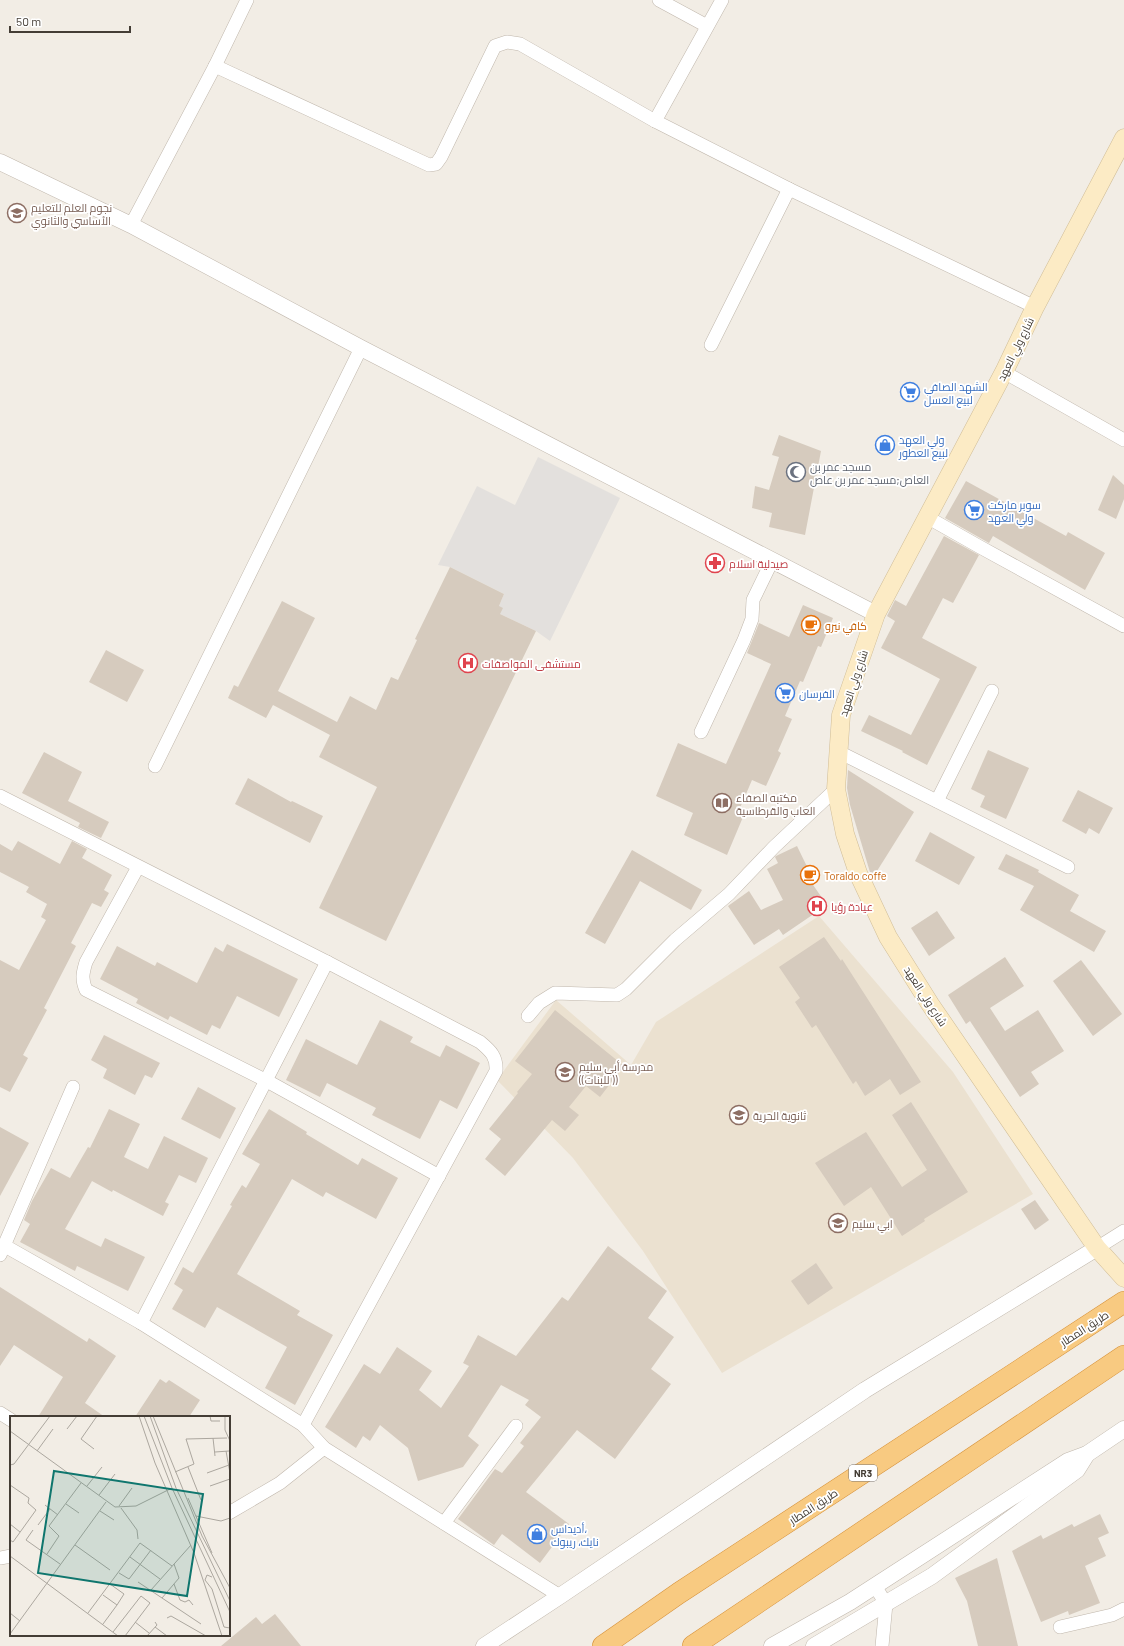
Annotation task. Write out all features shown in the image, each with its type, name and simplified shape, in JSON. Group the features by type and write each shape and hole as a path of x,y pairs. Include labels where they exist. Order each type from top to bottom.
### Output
{"highway":[{"name":"طريق المطار","path":"603,1646 679,1593 1124,1302"},
{"path":"693,1646 1124,1356"}],"main road":[{"name":"شارع ولي العهد","path":"1124,138 1004,372 876,614 841,715 836,789 845,834 858,874 888,937 930,1004 1097,1248 1124,1278"}],"street":[{"path":"131,225 215,66 247,0"},
{"path":"659,0 707,26"},
{"path":"655,121 722,0"},
{"path":"215,66 429,165 436,164 441,157 495,46 507,42 520,44 655,121 789,189 1036,307"},
{"path":"0,162 131,225 361,348 876,614"},
{"path":"712,345 789,189"},
{"path":"155,766 361,348"},
{"path":"1004,372 1124,440"},
{"path":"927,517 1124,626"},
{"path":"701,732 744,640 752,619 753,600 772,561"},
{"path":"937,801 992,691"},
{"path":"839,752 1068,867"},
{"path":"528,1016 539,1002 555,993 617,995 626,990 675,940 729,894 774,846 836,789"},
{"path":"0,797 327,962 480,1042 492,1052 497,1063 496,1072 303,1425"},
{"path":"138,867 86,962 82,974 82,982 86,990 267,1081 439,1176"},
{"path":"141,1323 327,962"},
{"path":"73,1087 3,1251 141,1323 303,1425 324,1448 560,1596"},
{"path":"484,1646 865,1390 1124,1231"},
{"path":"0,1413 10,1419"},
{"path":"444,1523 516,1426"},
{"path":"772,1646 875,1586 1068,1461 1087,1454 1124,1429"},
{"path":"230,1512 280,1483 324,1448"},
{"path":"814,1646 932,1576 1077,1470 1087,1454"},
{"path":"0,1558 10,1556"},
{"path":"875,1586 886,1604 882,1646"},
{"path":"1060,1627 1112,1615 1124,1609"}],"shaded area":[{"path":"538,457 620,498 550,641 536,631 500,614 499,606 504,594 450,567 438,565 477,486 515,505"},
{"path":"819,916 953,1072 1033,1194 722,1373 643,1251 573,1158 497,1080 556,1000 631,1065 656,1022"}],"building":[{"name":"مسجد عمر بن العاص;مسجد عمر بن عاص","path":"779,435 821,451 805,535 769,527 772,513 752,508 755,486 769,490 779,457 772,455"},
{"path":"1113,475 1124,485 1124,499 1116,519 1098,510"},
{"path":"966,481 1066,536 1068,532 1105,553 1085,590 993,536 989,543 945,518"},
{"path":"944,536 979,555 953,603 943,598 922,638 977,667 927,765 902,752 903,751 861,731 869,715 911,735 940,679 881,648 895,621 887,616 895,600 906,606"},
{"path":"450,567 504,594 499,606 503,608 500,614 536,631 386,941 319,908 377,787 319,757 330,735 273,705 266,718 228,698 234,685 238,687 282,601 315,618 278,691 337,722 350,696 376,710 391,677 398,680 417,640 415,639"},
{"path":"803,605 833,618 821,647 818,646 803,682 800,681 785,716 792,719 778,751 781,753 766,786 752,780 737,815 743,817 727,855 684,835 693,813 656,796 678,743 726,764 771,664 747,653 759,623 789,637"},
{"path":"106,650 144,670 127,702 89,682"},
{"path":"988,750 1029,768 1006,819 980,807 985,796 971,789"},
{"path":"44,752 82,772 68,801 109,822 101,838 78,827 80,823 22,793"},
{"path":"848,770 914,812 872,879 850,805 847,788"},
{"path":"248,778 291,802 292,801 323,816 310,843 235,804"},
{"path":"1078,790 1113,808 1099,834 1089,828 1086,834 1062,821"},
{"path":"930,832 975,857 959,885 915,861"},
{"path":"18,841 60,864 72,841 87,849 82,858 112,875 104,890 109,893 101,907 92,903 71,943 76,946 44,1008 47,1010 23,1055 28,1058 10,1092 0,1087 0,960 19,970 46,920 41,917 47,904 26,892 29,887 0,872 0,844 12,851"},
{"path":"797,846 814,881 811,882 827,905 783,935 779,929 754,945 728,906 749,891 761,910 783,900 767,869 778,863 775,857 776,856"},
{"path":"632,850 702,890 691,910 640,881 605,944 585,933"},
{"path":"1006,854 1039,870 1038,872 1079,895 1070,911 1106,931 1094,952 1020,910 1034,886 998,869"},
{"path":"937,911 955,938 929,956 911,928"},
{"path":"824,937 841,961 842,959 921,1082 900,1095 890,1079 865,1096 856,1081 853,1084 816,1025 812,1028 795,1002 800,998 779,967"},
{"path":"227,944 298,979 279,1017 237,996 220,1029 212,1025 207,1035 170,1016 168,1020 136,1003 138,999 100,979 117,946 155,966 157,962 197,983 215,947 223,952"},
{"path":"1005,957 1024,986 990,1008 1005,1031 1038,1010 1064,1051 1031,1072 1039,1084 1020,1097 970,1021 966,1024 948,995"},
{"path":"1081,960 1122,1014 1093,1036 1053,981"},
{"name":"مدرسة أبي سليم ((للبنات ))","path":"555,1010 624,1066 600,1097 586,1086 569,1107 579,1115 565,1131 552,1120 505,1176 485,1159 501,1139 489,1129 532,1074 515,1061"},
{"path":"380,1020 413,1037 410,1042 440,1057 446,1045 480,1063 457,1109 440,1100 420,1139 372,1115 376,1108 327,1083 320,1097 286,1080 306,1039 357,1065"},
{"path":"104,1035 160,1063 152,1078 145,1075 135,1095 103,1078 107,1069 91,1060"},
{"path":"198,1087 236,1108 220,1139 181,1119"},
{"path":"911,1102 968,1192 924,1219 925,1221 902,1236 871,1187 844,1206 815,1163 866,1132 902,1187 927,1170 892,1115"},
{"path":"109,1109 140,1124 124,1157 148,1169 164,1136 208,1158 196,1183 179,1175 165,1202 169,1204 163,1216 113,1190 112,1192 92,1181 65,1229 101,1247 105,1238 145,1257 128,1291 77,1266 75,1271 20,1242 30,1224 24,1220 32,1201 51,1168 70,1178 88,1147 90,1148"},
{"path":"269,1109 307,1132 306,1134 358,1165 362,1158 398,1178 376,1219 326,1192 323,1197 292,1179 237,1274 300,1311 297,1315 333,1335 295,1405 265,1388 287,1347 217,1307 205,1328 172,1309 183,1290 174,1284 183,1267 193,1273 232,1206 230,1205 242,1185 246,1188 260,1164 242,1154"},
{"path":"0,1127 29,1143 0,1196"},
{"path":"1035,1200 1049,1220 1035,1230 1021,1209"},
{"path":"608,1246 667,1291 648,1318 674,1337 651,1369 671,1384 615,1459 577,1430 526,1492 569,1524 540,1563 502,1534 494,1545 458,1519 495,1469 502,1473 524,1446 520,1443 541,1417 525,1405 529,1400 501,1385 468,1436 479,1445 463,1467 418,1481 408,1448 380,1425 370,1441 363,1436 356,1448 325,1427 364,1364 380,1374 397,1347 432,1371 419,1390 441,1408 469,1366 463,1363 478,1335 516,1356 562,1297 568,1301"},
{"path":"816,1263 833,1288 808,1305 791,1281"},
{"path":"0,1287 87,1342 89,1338 116,1356 85,1403 104,1416 39,1416 63,1377 14,1345 0,1366"},
{"path":"160,1379 166,1383 169,1380 200,1400 190,1416 136,1416"},
{"path":"1100,1514 1109,1533 1098,1538 1106,1556 1085,1566 1100,1603 1069,1615 1068,1611 1041,1622 1012,1551 1041,1535 1043,1539 1072,1524 1074,1527"},
{"path":"997,1558 1018,1646 978,1646 967,1601 955,1578"},
{"path":"275,1614 301,1646 221,1646 256,1617 262,1624"}],"place":[{"name":"نجوم العلم للتعليم الأساسي والثانوي","path":"17,213"},
{"name":"الشهد الصافي لبيع العسل","path":"910,392"},
{"name":"ولي العهد لبيع العطور","path":"885,445"},
{"name":"مسجد عمر بن العاص;مسجد عمر بن عاص","path":"796,472"},
{"name":"سوبر ماركت ولي العهد","path":"974,510"},
{"name":"صيدلية اسلام","path":"715,563"},
{"name":"كافي نيرو","path":"811,625"},
{"name":"مستشفى المواصفات","path":"468,663"},
{"name":"الفرسان","path":"785,693"},
{"name":"مكتبه الصفاء العاب والقرطاسية","path":"722,803"},
{"name":"Toraldo coffe","path":"810,875"},
{"name":"عيادة رؤيا","path":"817,906"},
{"name":"مدرسة أبي سليم ((للبنات ))","path":"565,1072"},
{"name":"ثانوية الحرية","path":"739,1115"},
{"name":"ابي سليم","path":"838,1223"},
{"name":"أديداس، نايك، ريبوك","path":"537,1534"}]}
